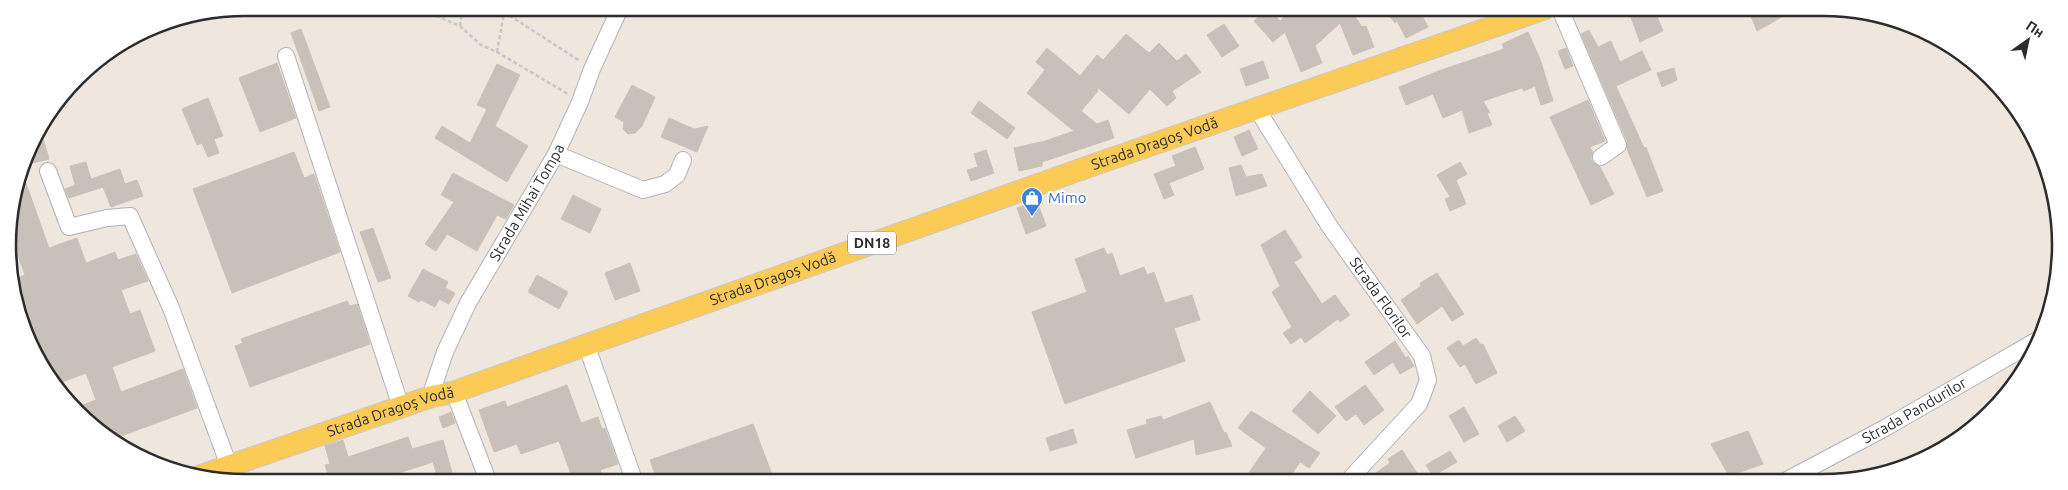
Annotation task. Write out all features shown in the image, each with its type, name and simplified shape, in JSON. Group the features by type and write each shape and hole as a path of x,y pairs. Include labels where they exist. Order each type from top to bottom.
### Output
{"main road":[{"name":"Strada Dragoș Vodă","path":"213,472 430,397 454,392 1096,164 1524,16"}],"street":[{"name":"Strada Mihai Tompa","path":"430,397 445,352 468,302 556,154 616,16"},
{"path":"1563,16 1618,146 1600,157"},
{"path":"286,56 400,407"},
{"name":"Strada Florilor","path":"1258,109 1330,228 1422,356 1428,380 1419,404 1355,474"},
{"path":"556,154 643,190 665,184 677,175 683,160"},
{"path":"48,171 69,227 107,218 130,216 171,308 229,466"},
{"path":"586,344 632,474"},
{"name":"Strada Pandurilor","path":"1798,474 1885,428 2029,345"},
{"path":"454,392 485,474"}],"path":[{"path":"437,16 460,26 481,45 497,52 580,102"},
{"path":"460,26 462,16"},
{"path":"497,52 503,16"},
{"path":"510,16 592,69"}],"building":[{"path":"1259,16 1276,16 1280,21 1285,16 1355,16 1362,27 1366,26 1374,47 1353,55 1340,23 1315,46 1322,63 1301,72 1285,32 1273,42 1254,21"},
{"path":"1390,16 1407,16 1409,18 1422,16 1428,27 1406,38 1397,21 1395,23"},
{"path":"1631,16 1657,16 1663,31 1640,42"},
{"path":"1751,16 1784,16 1757,31"},
{"path":"1224,24 1239,46 1222,57 1207,35"},
{"path":"301,29 330,107 319,111 291,33"},
{"path":"1589,30 1598,47 1611,41 1620,62 1642,51 1651,70 1616,86 1644,148 1646,147 1663,191 1647,197 1627,149 1627,141 1581,34"},
{"path":"1528,32 1540,59 1553,101 1541,105 1535,86 1524,91 1522,88 1483,101 1490,113 1487,113 1492,125 1469,133 1462,110 1443,118 1433,94 1406,105 1399,87 1441,70 1504,49 1502,44"},
{"path":"1126,34 1149,53 1159,43 1177,61 1186,54 1201,72 1172,91 1176,98 1167,106 1150,89 1129,114 1097,87 1098,91 1081,111 1097,124 1108,120 1114,138 1042,162 1042,166 1019,171 1014,148 1045,141 1074,131 1027,93 1045,70 1036,62 1047,48 1080,76 1097,55 1103,60"},
{"path":"1566,48 1573,66 1565,69 1558,51"},
{"path":"1263,61 1269,78 1246,86 1240,69"},
{"path":"277,63 296,118 260,132 239,78"},
{"path":"497,64 520,75 495,126 528,146 507,182 435,138 442,126 470,143 487,109 477,105"},
{"path":"1674,68 1677,80 1662,87 1657,73"},
{"path":"632,85 655,97 642,126 635,133 628,134 623,129 624,122 615,117"},
{"path":"208,98 223,136 214,139 219,153 208,157 202,143 197,145 182,109"},
{"path":"1588,100 1605,141 1590,147 1593,152 1591,158 1593,163 1600,167 1614,194 1591,205 1550,117"},
{"path":"979,101 1015,128 1007,139 971,113"},
{"path":"669,118 694,129 708,126 697,152 661,137"},
{"path":"1249,130 1258,149 1242,156 1234,137"},
{"path":"43,138 49,159 31,163"},
{"path":"1195,147 1204,169 1169,183 1174,195 1164,199 1154,174 1176,166 1172,156"},
{"path":"986,150 994,173 971,181 967,170 978,167 974,154"},
{"path":"294,152 304,178 314,174 340,252 232,293 193,189"},
{"path":"86,162 91,179 120,169 125,184 137,180 143,196 111,207 103,187 69,198 65,189 75,185 70,166"},
{"path":"1460,162 1467,174 1456,180 1466,204 1450,211 1445,199 1450,197 1437,175"},
{"path":"1241,165 1246,177 1262,174 1267,186 1236,196 1229,168"},
{"path":"453,173 514,205 506,219 497,215 477,251 447,234 436,251 425,244 454,202 441,195"},
{"path":"25,181 49,248 77,238 86,263 115,252 118,260 136,254 148,281 121,290 130,314 140,310 155,351 112,367 121,392 183,369 197,408 120,436 94,417 81,405 96,400 86,373 62,382 40,346 28,319 21,290 19,278 25,275 16,252 16,245 18,215"},
{"path":"573,195 601,209 590,233 561,219"},
{"name":"Mimo","path":"1037,201 1046,226 1026,234 1017,208"},
{"path":"373,228 391,278 378,282 360,232"},
{"path":"1285,230 1302,257 1294,262 1322,304 1335,295 1350,315 1340,322 1338,319 1305,343 1301,337 1291,344 1283,333 1292,327 1272,292 1280,286 1261,245"},
{"path":"1104,248 1107,255 1112,253 1120,276 1144,267 1147,275 1154,272 1165,303 1192,295 1200,320 1174,328 1185,361 1065,404 1032,312 1087,292 1075,259"},
{"path":"630,263 640,291 615,300 605,273"},
{"path":"423,269 448,282 445,288 455,293 449,304 439,299 435,307 408,296"},
{"path":"1437,273 1464,314 1452,321 1442,306 1417,324 1401,300 1421,286 1420,283"},
{"path":"537,275 568,292 559,309 528,292"},
{"path":"347,301 350,306 357,304 370,344 250,387 235,346 243,343 241,339"},
{"path":"1476,338 1481,345 1483,344 1497,373 1476,384 1465,364 1460,367 1447,348 1459,340 1463,346"},
{"path":"1395,341 1406,358 1408,356 1414,366 1400,374 1393,362 1374,375 1365,362"},
{"path":"567,385 581,423 598,417 602,429 605,428 618,464 600,470 602,474 571,474 559,441 521,454 517,444 494,452 479,410 505,401 507,407"},
{"path":"1365,385 1384,410 1364,425 1356,414 1346,421 1335,407"},
{"path":"1310,391 1336,416 1318,434 1292,411"},
{"path":"1210,402 1232,446 1196,455 1194,439 1136,458 1127,430 1147,424 1146,420 1161,416 1163,420"},
{"path":"1464,407 1479,434 1464,442 1449,416"},
{"path":"1251,411 1320,453 1309,468 1300,462 1292,474 1248,474 1266,448 1238,428"},
{"path":"451,412 455,423 443,428 439,417"},
{"path":"1515,416 1525,431 1507,442 1498,426"},
{"path":"753,424 772,474 655,474 650,460"},
{"path":"1073,429 1077,443 1050,451 1046,438"},
{"path":"1748,431 1763,464 1735,474 1728,474 1711,444"},
{"path":"408,437 412,449 443,440 452,474 436,474 433,462 396,474 328,474 325,465 330,464 325,446 343,440 348,457"},
{"path":"1402,450 1418,474 1374,474 1390,463 1388,459"},
{"path":"1450,451 1457,462 1436,474 1432,474 1426,465"}],"place":[{"name":"Mimo","path":"1032,217"}]}
